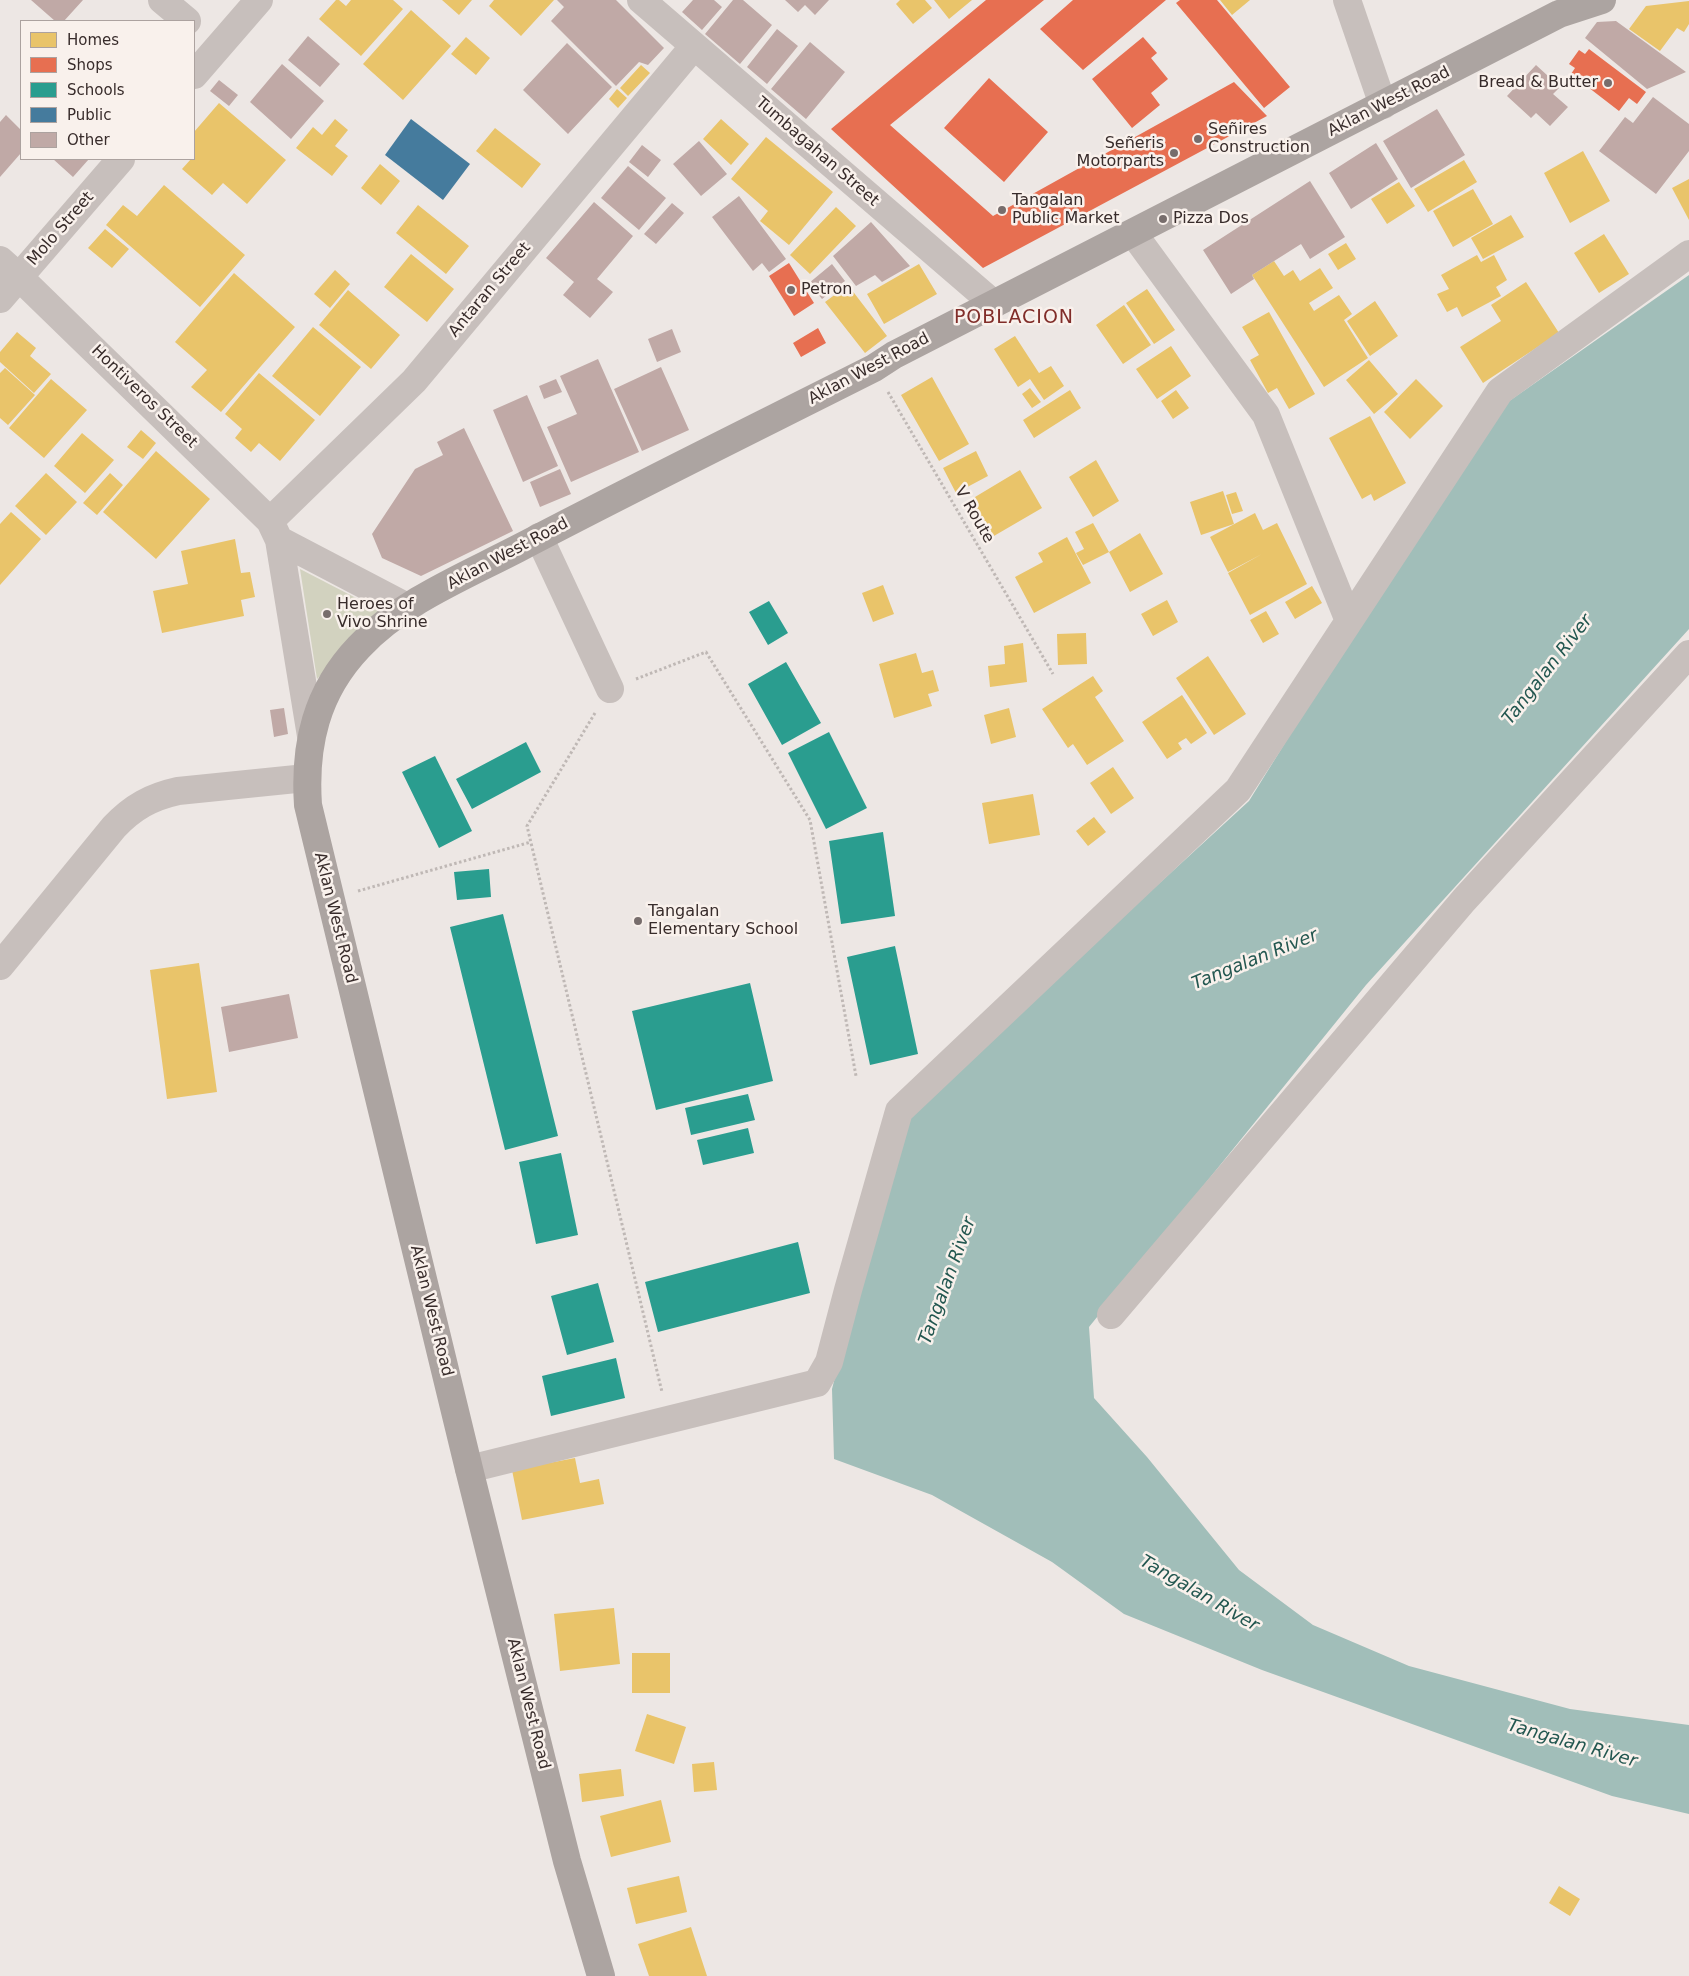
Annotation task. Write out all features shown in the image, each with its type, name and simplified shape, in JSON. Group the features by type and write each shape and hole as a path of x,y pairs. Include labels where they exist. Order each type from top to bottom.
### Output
{"main road":[{"name":"Aklan West Road","path":"601,1976 567,1861 469,1469 308,805 306,778 311,736 327,693 347,661 373,633 408,607 539,537 874,368 894,355 1560,14 1602,0"}],"street":[{"path":"162,0 186,20"},
{"path":"195,74 259,0"},
{"name":"Tumbagahan Street","path":"641,0 994,304"},
{"path":"1347,0 1383,105"},
{"path":"195,28 218,48"},
{"name":"Antaran Street","path":"275,531 414,381 694,46"},
{"name":"Molo Street","path":"0,298 10,268 120,160"},
{"path":"1133,233 1266,415 1349,621"},
{"path":"469,1469 817,1383 829,1362 899,1111 1238,790 1500,391 1689,254"},
{"name":"Hontiveros Street","path":"10,268 275,531 408,607"},
{"path":"275,531 311,736"},
{"path":"539,537 610,689"},
{"path":"1111,1315 1464,900 1689,654"},
{"path":"0,966 114,827 127,813 142,802 178,791 306,778"}],"path":[{"name":"V Route","path":"874,368 1053,674"},
{"path":"668,1419 527,826 610,689 706,652 810,820 856,1076"},
{"path":"330,898 531,842"}],"green space":[{"path":"300,569 383,612 317,679"}],"water":[{"name":"Tangalan River","path":"1689,275 1689,629 1366,985 1089,1327 1094,1398 1147,1457 1239,1570 1313,1625 1409,1666 1570,1709 1689,1725 1689,1814 1612,1796 1262,1670 1124,1614 1052,1562 932,1495 834,1459 832,1389 888,1169 914,1111 982,1046 1249,801 1435,501 1505,404"}],"building: Homes":[{"path":"336,0 339,0 346,6 351,0 393,0 403,9 361,56 319,19"},
{"path":"442,0 472,0 459,15"},
{"path":"494,0 554,0 521,36 489,6"},
{"path":"900,0 925,0 932,8 913,24 896,4"},
{"path":"934,0 972,0 949,19"},
{"path":"1220,0 1250,0 1232,15"},
{"path":"1689,1 1689,24 1684,32 1677,28 1660,51 1629,29 1646,6"},
{"path":"411,10 451,46 403,100 363,64"},
{"path":"466,37 490,58 476,75 451,54"},
{"path":"641,65 650,73 628,96 620,88"},
{"path":"617,89 627,98 618,108 609,99"},
{"path":"219,103 286,160 247,204 223,183 212,195 182,169 190,160 195,160 195,131"},
{"path":"335,119 348,130 335,146 348,156 332,176 296,148 313,127 322,135"},
{"path":"721,119 749,144 731,165 703,139"},
{"path":"495,128 541,164 522,188 476,151"},
{"path":"766,137 833,192 789,245 760,221 768,211 731,179"},
{"path":"1583,151 1610,201 1570,223 1544,173"},
{"path":"1464,160 1477,182 1428,212 1414,189"},
{"path":"380,164 400,181 381,205 361,188"},
{"path":"1689,179 1689,220 1672,188"},
{"path":"1399,182 1415,206 1387,224 1371,199"},
{"path":"164,185 245,255 200,307 106,225 123,205 137,216"},
{"path":"1473,189 1493,224 1453,247 1433,211"},
{"path":"418,205 469,246 446,274 396,233"},
{"path":"836,207 856,226 810,274 790,255"},
{"path":"1511,215 1524,237 1483,259 1471,238"},
{"path":"105,229 129,249 112,268 88,248"},
{"path":"1604,234 1629,274 1599,293 1574,253"},
{"path":"1346,243 1356,259 1338,270 1328,254"},
{"path":"411,254 454,289 427,322 384,287"},
{"path":"1477,255 1481,262 1494,255 1507,280 1496,287 1501,296 1462,317 1457,307 1447,312 1437,294 1449,289 1441,275"},
{"path":"1274,261 1284,276 1293,270 1300,281 1320,268 1333,288 1309,303 1314,311 1339,295 1352,314 1344,320 1368,358 1324,387 1252,275"},
{"path":"919,264 937,294 884,324 867,294"},
{"path":"335,270 350,284 330,308 314,294"},
{"path":"234,273 295,327 221,412 191,387 207,370 175,342"},
{"path":"1526,282 1559,333 1483,383 1460,347 1501,321 1491,305"},
{"path":"848,285 887,336 865,353 825,302"},
{"path":"1147,289 1175,330 1154,344 1126,303"},
{"path":"348,290 400,335 371,369 319,325"},
{"path":"1375,301 1398,336 1370,356 1347,321"},
{"path":"1124,305 1151,345 1123,364 1096,325"},
{"path":"1269,312 1315,394 1289,409 1277,388 1268,393 1250,360 1259,355 1242,327"},
{"path":"313,327 361,367 320,416 272,376"},
{"path":"17,332 36,348 30,356 51,374 34,393 0,362 0,352"},
{"path":"1015,336 1039,373 1051,366 1064,386 1044,400 1030,379 1018,387 994,349"},
{"path":"1171,346 1191,376 1157,399 1136,369"},
{"path":"1369,360 1398,394 1374,414 1346,380"},
{"path":"5,368 35,395 8,425 0,418 0,373"},
{"path":"259,373 315,420 280,461 259,443 251,452 235,438 242,429 225,414"},
{"path":"932,377 969,444 939,461 901,395"},
{"path":"51,379 87,410 44,458 9,428"},
{"path":"1416,379 1443,406 1410,439 1384,412"},
{"path":"1030,388 1041,402 1032,408 1022,394"},
{"path":"1070,390 1081,408 1034,438 1023,420"},
{"path":"1176,390 1189,408 1173,419 1161,401"},
{"path":"1370,416 1406,483 1374,501 1371,494 1362,499 1329,438"},
{"path":"141,430 156,443 143,459 127,447"},
{"path":"82,433 114,460 85,493 54,466"},
{"path":"156,451 210,499 156,559 103,512"},
{"path":"976,451 988,476 956,493 943,468"},
{"path":"1096,460 1119,501 1093,517 1069,477"},
{"path":"1020,470 1042,508 987,540 965,503"},
{"path":"46,473 77,502 46,535 15,506"},
{"path":"110,473 123,485 97,515 83,503"},
{"path":"1223,491 1234,524 1201,535 1190,502"},
{"path":"1236,492 1243,511 1232,514 1226,495"},
{"path":"11,512 41,539 0,585 0,524"},
{"path":"1255,513 1263,530 1277,523 1307,584 1250,615 1228,573 1262,554 1228,572 1210,537"},
{"path":"1093,523 1109,552 1083,565 1076,553 1084,549 1075,532"},
{"path":"1140,533 1163,574 1130,592 1109,552"},
{"path":"1067,537 1091,583 1034,613 1015,577 1043,562 1038,553"},
{"path":"235,539 241,573 250,572 255,597 241,600 244,616 162,633 153,591 188,584 181,551"},
{"path":"883,585 894,614 873,622 862,593"},
{"path":"1312,586 1322,603 1295,619 1285,602"},
{"path":"1167,600 1178,622 1153,636 1141,614"},
{"path":"1266,611 1279,634 1263,643 1250,620"},
{"path":"1086,633 1087,664 1058,665 1057,634"},
{"path":"1023,643 1027,682 990,687 988,666 1005,664 1004,646"},
{"path":"916,653 922,673 933,670 939,691 928,694 932,706 894,718 879,664"},
{"path":"1208,656 1246,714 1214,735 1176,678"},
{"path":"1093,676 1103,691 1095,697 1124,741 1087,765 1073,744 1068,748 1042,709"},
{"path":"1182,695 1207,733 1191,744 1186,738 1178,743 1182,749 1167,759 1142,722"},
{"path":"1009,708 1016,737 991,744 984,715"},
{"path":"1113,767 1134,798 1111,814 1090,783"},
{"path":"1033,794 1040,835 989,844 982,803"},
{"path":"1094,817 1106,832 1088,846 1076,831"},
{"path":"199,963 217,1092 167,1099 150,970"},
{"path":"575,1458 580,1483 599,1479 604,1504 522,1520 512,1470"},
{"path":"614,1608 620,1664 560,1671 554,1614"},
{"path":"632,1653 670,1653 670,1693 632,1693"},
{"path":"647,1714 686,1727 674,1764 635,1751"},
{"path":"714,1762 717,1790 694,1792 692,1764"},
{"path":"621,1769 624,1796 582,1802 579,1774"},
{"path":"661,1800 671,1842 611,1857 600,1816"},
{"path":"679,1876 687,1912 636,1924 627,1888"},
{"path":"1559,1886 1580,1899 1570,1916 1549,1903"},
{"path":"691,1927 707,1976 649,1976 638,1944"}],"building: Shops":[{"path":"986,0 1044,0 890,125 993,216 1234,82 1267,116 983,268 831,129"},
{"path":"1073,0 1166,0 1083,70 1040,29"},
{"path":"1180,0 1217,0 1290,87 1264,108 1176,3"},
{"path":"1143,37 1157,53 1151,58 1168,79 1151,93 1160,105 1132,128 1092,79"},
{"name":"Bread & Butter","path":"1589,49 1646,92 1637,104 1629,98 1619,111 1571,74 1575,68 1569,64 1579,50 1585,54"},
{"path":"989,78 1048,132 1004,182 944,128"},
{"name":"Petron","path":"789,263 814,303 794,316 769,276"},
{"name":"Petron","path":"818,328 826,343 801,357 793,343"}],"building: Schools":[{"path":"769,601 788,633 768,645 749,612"},
{"path":"786,662 821,723 782,745 748,684"},
{"path":"829,732 867,808 826,829 788,753"},
{"path":"526,742 541,772 472,809 456,779"},
{"path":"435,756 472,831 439,848 402,772"},
{"path":"883,832 895,916 841,924 829,841"},
{"path":"489,869 491,897 457,900 454,872"},
{"path":"503,914 558,1136 505,1150 450,927"},
{"path":"895,946 918,1054 870,1065 847,957"},
{"path":"750,983 773,1081 656,1110 632,1011"},
{"path":"748,1094 755,1120 691,1135 685,1108"},
{"path":"748,1128 754,1153 703,1165 697,1140"},
{"path":"561,1153 578,1235 536,1244 519,1162"},
{"path":"798,1242 810,1293 658,1332 645,1282"},
{"path":"598,1283 614,1342 567,1355 551,1296"},
{"path":"616,1358 625,1398 551,1416 542,1376"}],"building: Public":[{"path":"411,119 470,164 443,200 385,155"}],"building: Other":[{"path":"31,0 83,0 65,20 54,20"},
{"path":"557,0 616,0 664,48 648,65 639,62 616,86 551,21 564,7"},
{"path":"693,0 714,0 722,7 702,30 682,12"},
{"path":"733,0 743,0 772,25 740,64 705,34"},
{"path":"785,0 829,0 815,15 805,5 798,12"},
{"path":"1616,21 1686,72 1647,89 1585,38 1597,22"},
{"path":"777,29 798,46 767,84 747,67"},
{"path":"308,36 340,64 320,87 288,60"},
{"path":"810,42 845,72 806,119 771,89"},
{"path":"567,43 612,87 568,134 523,90"},
{"path":"282,64 324,101 291,139 250,102"},
{"path":"1536,65 1560,87 1553,94 1568,107 1550,126 1536,113 1531,118 1507,96"},
{"path":"219,80 238,95 229,106 210,91"},
{"path":"1653,97 1689,124 1689,151 1656,194 1599,151 1625,117 1633,123"},
{"path":"1437,109 1465,155 1411,188 1383,141"},
{"path":"6,115 20,129 20,154 0,177 0,122"},
{"path":"699,141 727,174 701,196 673,164"},
{"path":"1376,143 1398,179 1351,209 1329,173"},
{"path":"642,145 661,160 648,177 629,162"},
{"path":"54,160 88,160 73,177"},
{"path":"628,166 666,198 639,230 601,198"},
{"path":"1310,181 1345,237 1310,259 1301,244 1252,275 1254,279 1231,294 1203,250"},
{"path":"739,196 786,259 769,272 762,263 753,271 712,217"},
{"path":"594,202 633,236 597,279 613,292 590,318 563,295 574,282 546,258"},
{"path":"672,203 684,213 656,244 644,234"},
{"path":"871,222 910,266 882,282 875,275 856,286 833,256"},
{"path":"832,264 845,281 822,299 809,283"},
{"path":"672,329 681,352 657,362 648,339"},
{"path":"598,359 639,452 571,482 547,427 577,414 560,376"},
{"path":"661,367 689,430 642,451 614,389"},
{"path":"556,379 562,392 544,399 539,386"},
{"path":"527,395 558,466 523,482 493,410"},
{"path":"464,428 513,531 421,576 382,558 372,534 415,469 443,455 437,442"},
{"path":"560,469 571,494 540,507 530,482"},
{"path":"284,708 288,734 274,737 270,710"},
{"path":"289,994 298,1038 229,1052 221,1007"}],"place":[{"name":"Bread & Butter","path":"1608,83"},
{"name":"Señires Construction","path":"1198,139"},
{"name":"Señeris Motorparts","path":"1174,153"},
{"name":"Tangalan Public Market","path":"1002,210"},
{"name":"Pizza Dos","path":"1163,219"},
{"name":"Petron","path":"791,290"},
{"name":"Heroes of Vivo Shrine","path":"327,614"},
{"name":"Tangalan Elementary School","path":"638,921"}],"district":[{"name":"POBLACION","path":"1014,318"}]}
